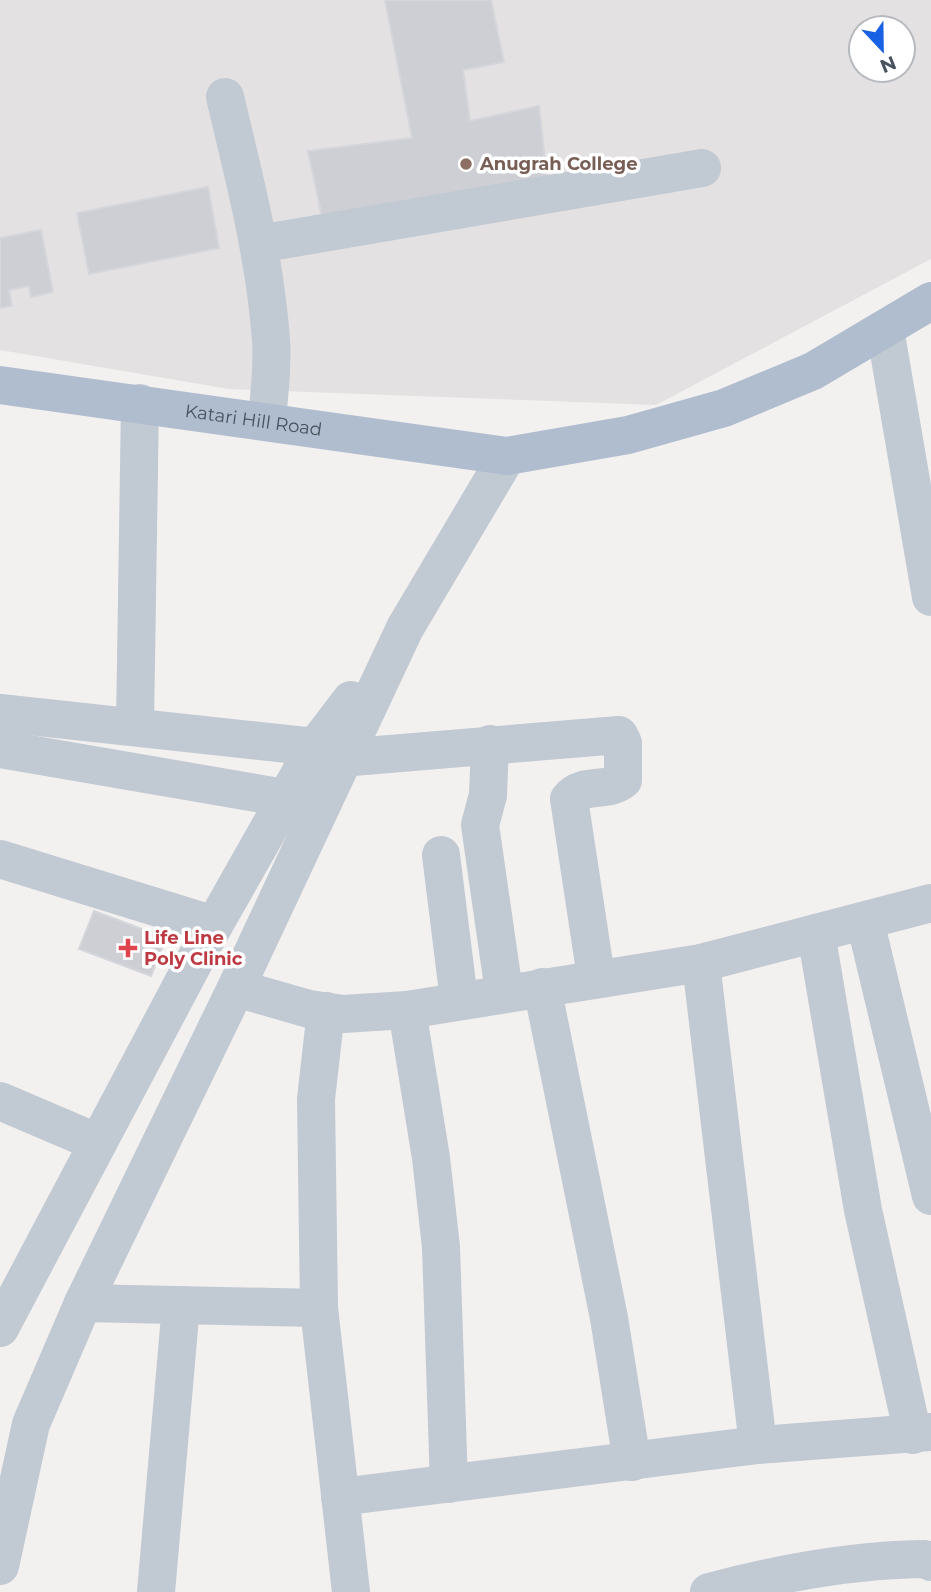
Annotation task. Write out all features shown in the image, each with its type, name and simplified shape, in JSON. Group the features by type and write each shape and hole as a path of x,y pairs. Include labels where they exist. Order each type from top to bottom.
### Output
{"main road":[{"name":"Katari Hill Road","path":"0,385 507,456 628,436 724,408 813,371 931,301"}],"street":[{"path":"225,97 259,244 271,343 267,421"},
{"path":"259,244 702,167"},
{"path":"885,329 930,585"},
{"path":"135,726 140,404"},
{"path":"0,1566 31,1424 83,1303 236,988 303,801 328,752 507,456"},
{"path":"0,713 135,726 328,752 616,735 622,740 623,780 614,786 579,790 569,799 596,977"},
{"path":"490,744 488,795 480,825 504,992"},
{"path":"0,749 303,801"},
{"path":"0,1328 96,1142 214,925 303,801"},
{"path":"441,855 459,1000"},
{"path":"0,859 214,925"},
{"path":"236,988 326,1011 353,1014 407,1010 596,977 701,963 931,903"},
{"path":"865,921 931,1196"},
{"path":"340,1497 758,1445 922,1433 863,1210 816,933"},
{"path":"701,963 758,1445"},
{"path":"542,986 609,1318 632,1462"},
{"path":"407,1010 431,1158 441,1247 449,1484"},
{"path":"326,1011 316,1099 319,1308 351,1592"},
{"path":"0,1101 96,1142"},
{"path":"83,1303 319,1308"},
{"path":"156,1592 181,1305"},
{"path":"709,1592 799,1570 873,1560 924,1559 931,1562"}],"shaded area":[{"name":"Anugrah College","path":"0,0 931,0 931,259 656,405 229,389 0,350"}],"building":[{"path":"385,0 491,0 504,62 463,70 470,121 539,106 548,188 324,226 308,151 412,138"},
{"path":"208,187 219,248 89,274 77,213"},
{"path":"41,230 53,292 31,297 29,286 9,290 12,306 0,308 0,238"},
{"path":"94,911 166,938 151,976 79,949"}],"place":[{"name":"Anugrah College","path":"466,164"},
{"name":"Life Line Poly Clinic","path":"128,948"}]}
